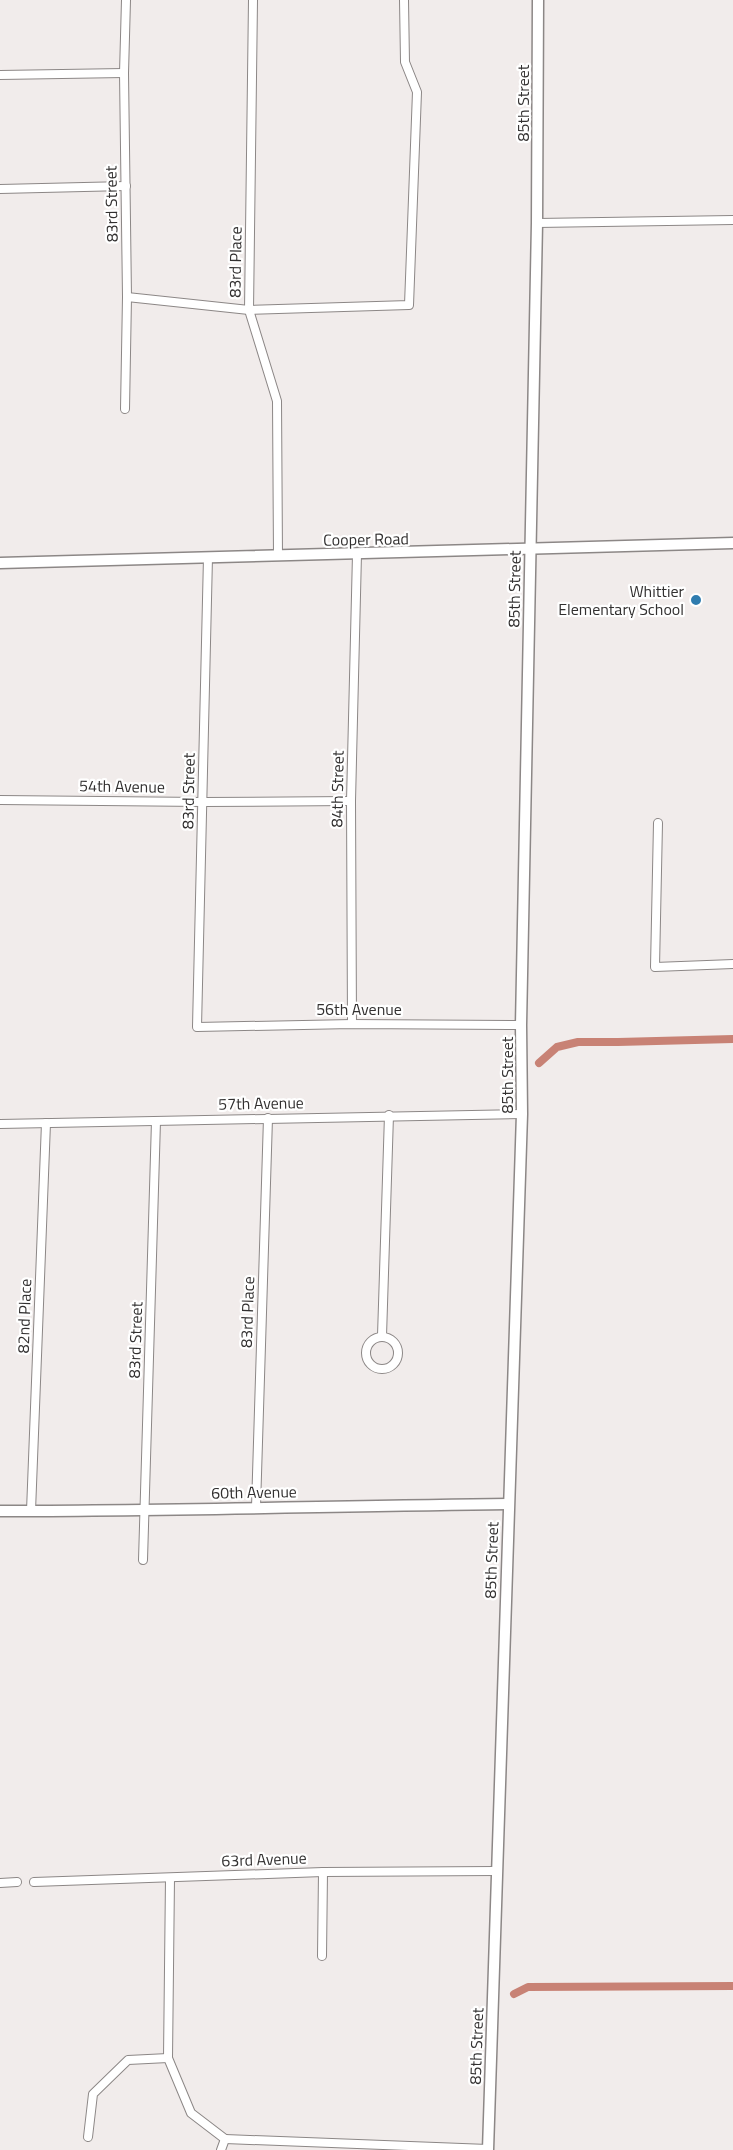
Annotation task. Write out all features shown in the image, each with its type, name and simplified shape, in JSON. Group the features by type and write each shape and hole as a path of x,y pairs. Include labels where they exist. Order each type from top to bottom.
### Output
{"street":[{"name":"83rd Street","path":"125,409 127,297 124,73 126,0"},
{"name":"83rd Place","path":"253,0 249,310 277,401 278,556"},
{"path":"127,297 249,310 409,305 417,92 405,62 404,0"},
{"name":"85th Street","path":"488,2150 522,1114 521,1025 537,223 538,0"},
{"path":"0,75 124,73"},
{"path":"0,189 126,186"},
{"path":"537,223 733,219"},
{"name":"Cooper Road","path":"0,563 733,543"},
{"name":"84th Street","path":"352,1024 351,801 357,554"},
{"name":"83rd Street","path":"197,1027 208,557"},
{"name":"54th Avenue","path":"0,800 351,801"},
{"path":"658,823 655,967 733,964"},
{"name":"56th Avenue","path":"197,1027 352,1024 521,1025"},
{"name":"57th Avenue","path":"0,1124 522,1114"},
{"path":"382,1336 389,1115"},
{"name":"83rd Place","path":"256,1507 268,1118"},
{"name":"83rd Street","path":"143,1560 156,1121"},
{"name":"82nd Place","path":"31,1511 46,1123"},
{"name":"60th Avenue","path":"0,1511 145,1511 256,1507 508,1504"},
{"name":"63rd Avenue","path":"34,1882 323,1872 496,1871"},
{"path":"322,1956 323,1872"},
{"path":"170,1878 168,2058 191,2113 225,2139 488,2150"},
{"path":"0,1883 17,1882"},
{"path":"88,2137 93,2094 128,2060 168,2058"},
{"path":"221,2150 225,2139"}],"waterway":[{"path":"539,1063 557,1047 578,1042 733,1039"},
{"path":"514,1994 528,1987 733,1986"}],"place":[{"name":"Whittier Elementary School","path":"696,600"}]}
